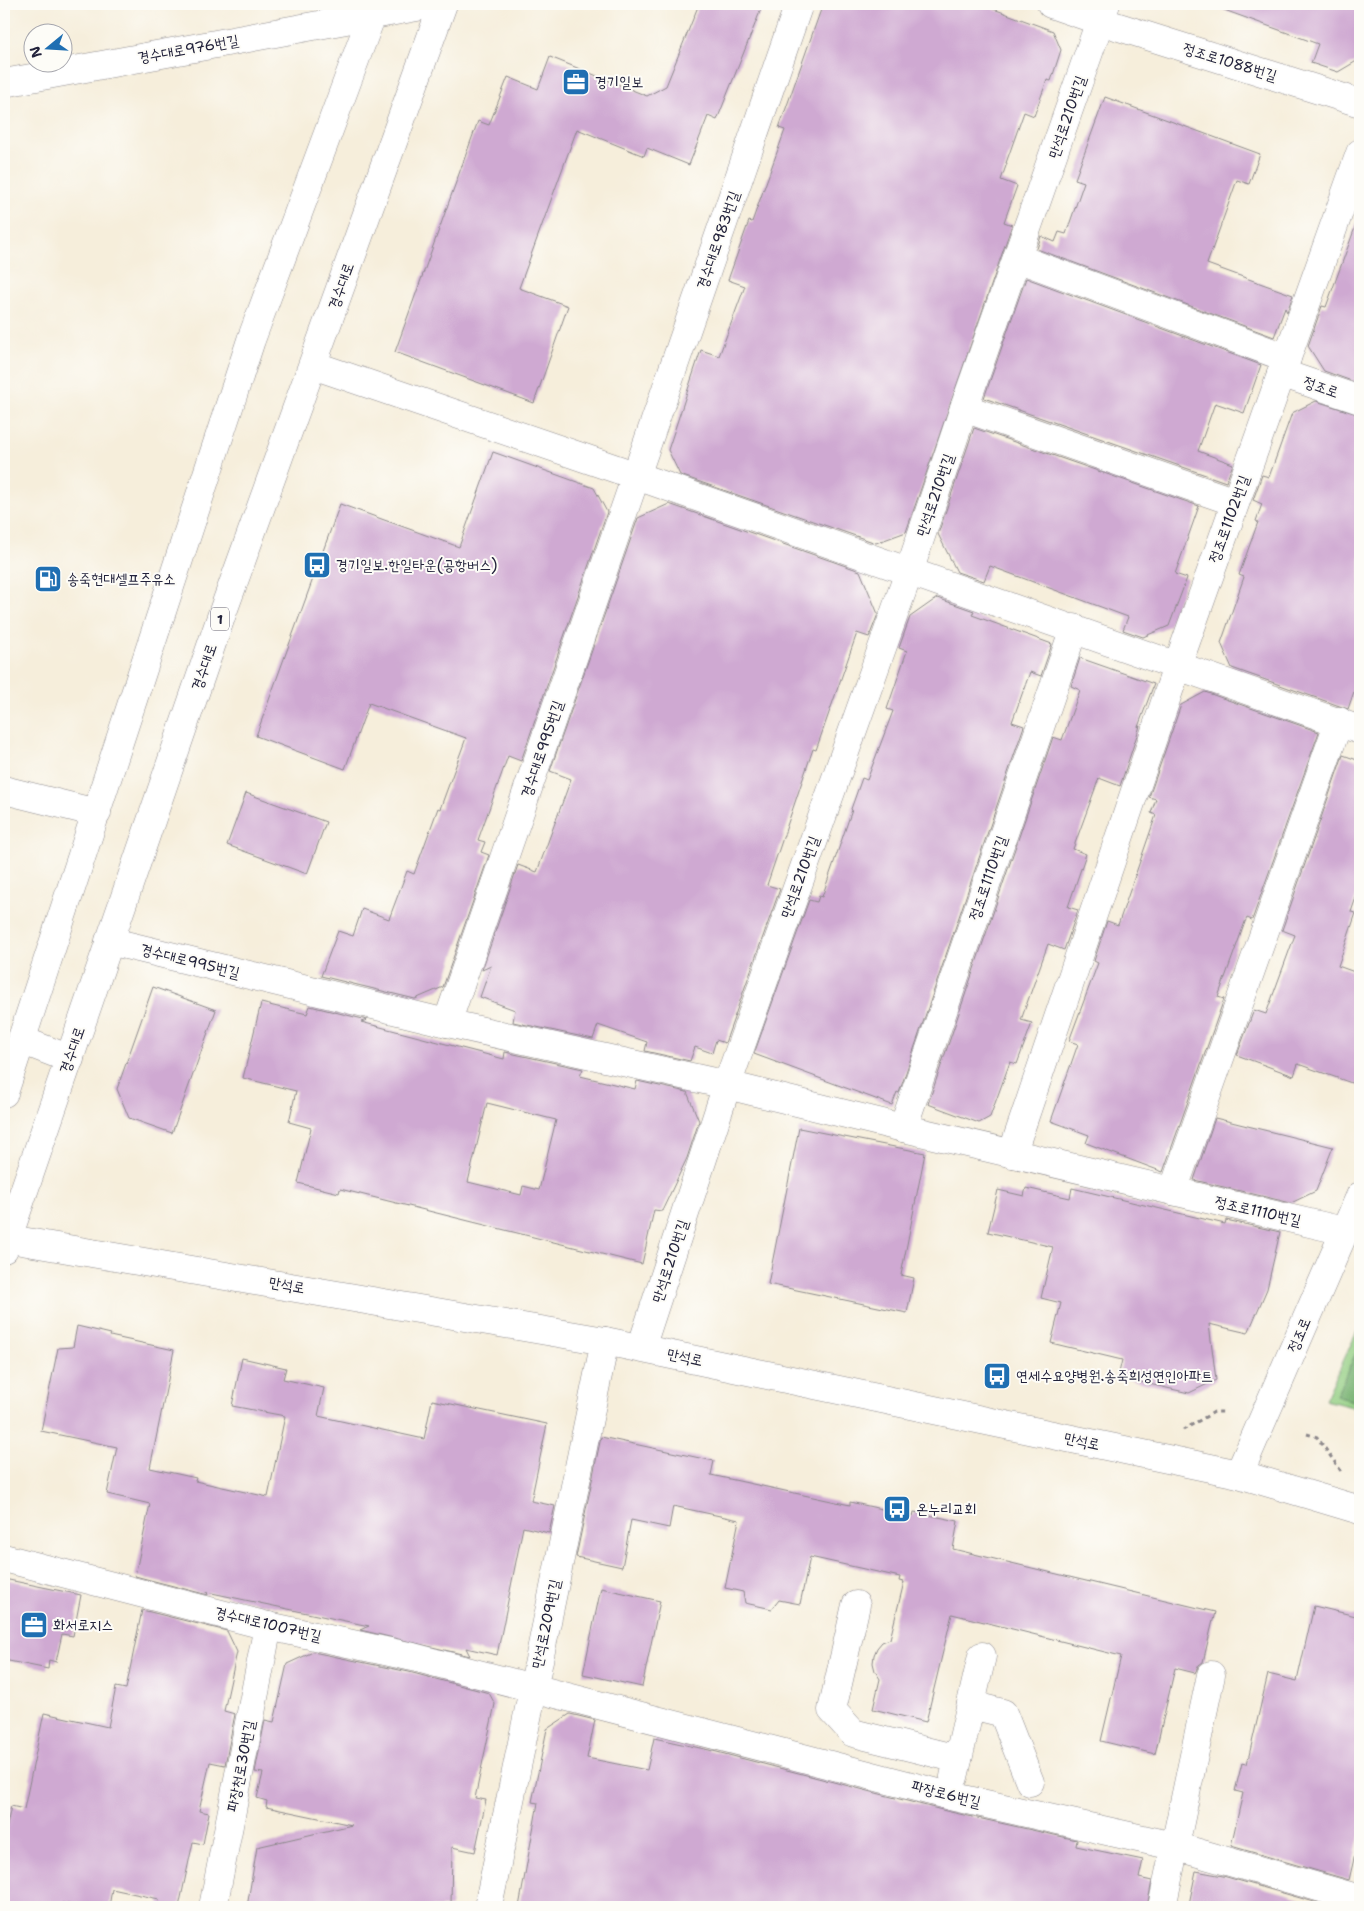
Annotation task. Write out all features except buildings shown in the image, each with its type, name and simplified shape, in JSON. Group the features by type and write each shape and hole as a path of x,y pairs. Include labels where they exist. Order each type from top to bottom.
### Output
{"street":[{"name":"경수대로976번길","path":"4,83 375,9 433,4"},
{"name":"경수대로","path":"5,1242 70,1059 221,617 443,4"},
{"name":"경수대로983번길","path":"637,476 799,4"},
{"name":"정조로1088번길","path":"1051,4 1103,13 1360,103"},
{"path":"4,1093 251,340 375,9"},
{"name":"만석로210번길","path":"641,1348 727,1085 909,572 964,408 1103,13"},
{"path":"1017,258 1284,366 1360,153"},
{"path":"313,365 1354,725 1173,1191"},
{"name":"정조로","path":"1284,366 1360,400"},
{"name":"정조로1102번길","path":"1178,664 1284,366"},
{"path":"964,408 1235,502"},
{"name":"경수대로995번길","path":"447,1023 637,476"},
{"name":"정조로1110번길","path":"903,1128 1074,628"},
{"path":"1012,1154 1178,664"},
{"path":"4,790 97,813"},
{"name":"경수대로995번길","path":"109,941 447,1023 727,1085"},
{"path":"21,1040 70,1059"},
{"name":"정조로1110번길","path":"727,1085 1012,1154 1344,1230"},
{"name":"정조로","path":"1238,1474 1262,1424 1360,1196"},
{"name":"만석로","path":"5,1242 641,1348 1238,1474 1360,1510"},
{"name":"만석로209번길","path":"488,1907 605,1341"},
{"name":"경수대로1007번길","path":"4,1558 268,1626 412,1657 532,1688"},
{"path":"856,1605 832,1710 853,1733 958,1759"},
{"name":"파장천로30번길","path":"213,1907 268,1626"},
{"path":"950,1796 982,1656"},
{"path":"1162,1907 1211,1675"},
{"name":"파장로6번길","path":"532,1688 950,1796 1174,1846 1360,1899"},
{"path":"971,1705 1003,1713 1030,1782"}],"path":[{"path":"1214,1412 1223,1412"},
{"path":"1307,1434 1317,1437 1344,1476"}],"green space":[{"path":"1360,1325 1360,1409 1325,1400"},
{"path":"1360,1344 1360,1403 1336,1396"}],"place":[{"name":"경기일보","path":"576,82"},
{"name":"경기일보.한일타운(공항버스)","path":"317,565"},
{"name":"송죽현대셀프주유소","path":"48,579"},
{"name":"연세수요양병원.송죽희성연인아파트","path":"997,1376"},
{"name":"온누리교회","path":"897,1509"},
{"name":"화서로지스","path":"34,1625"}]}
